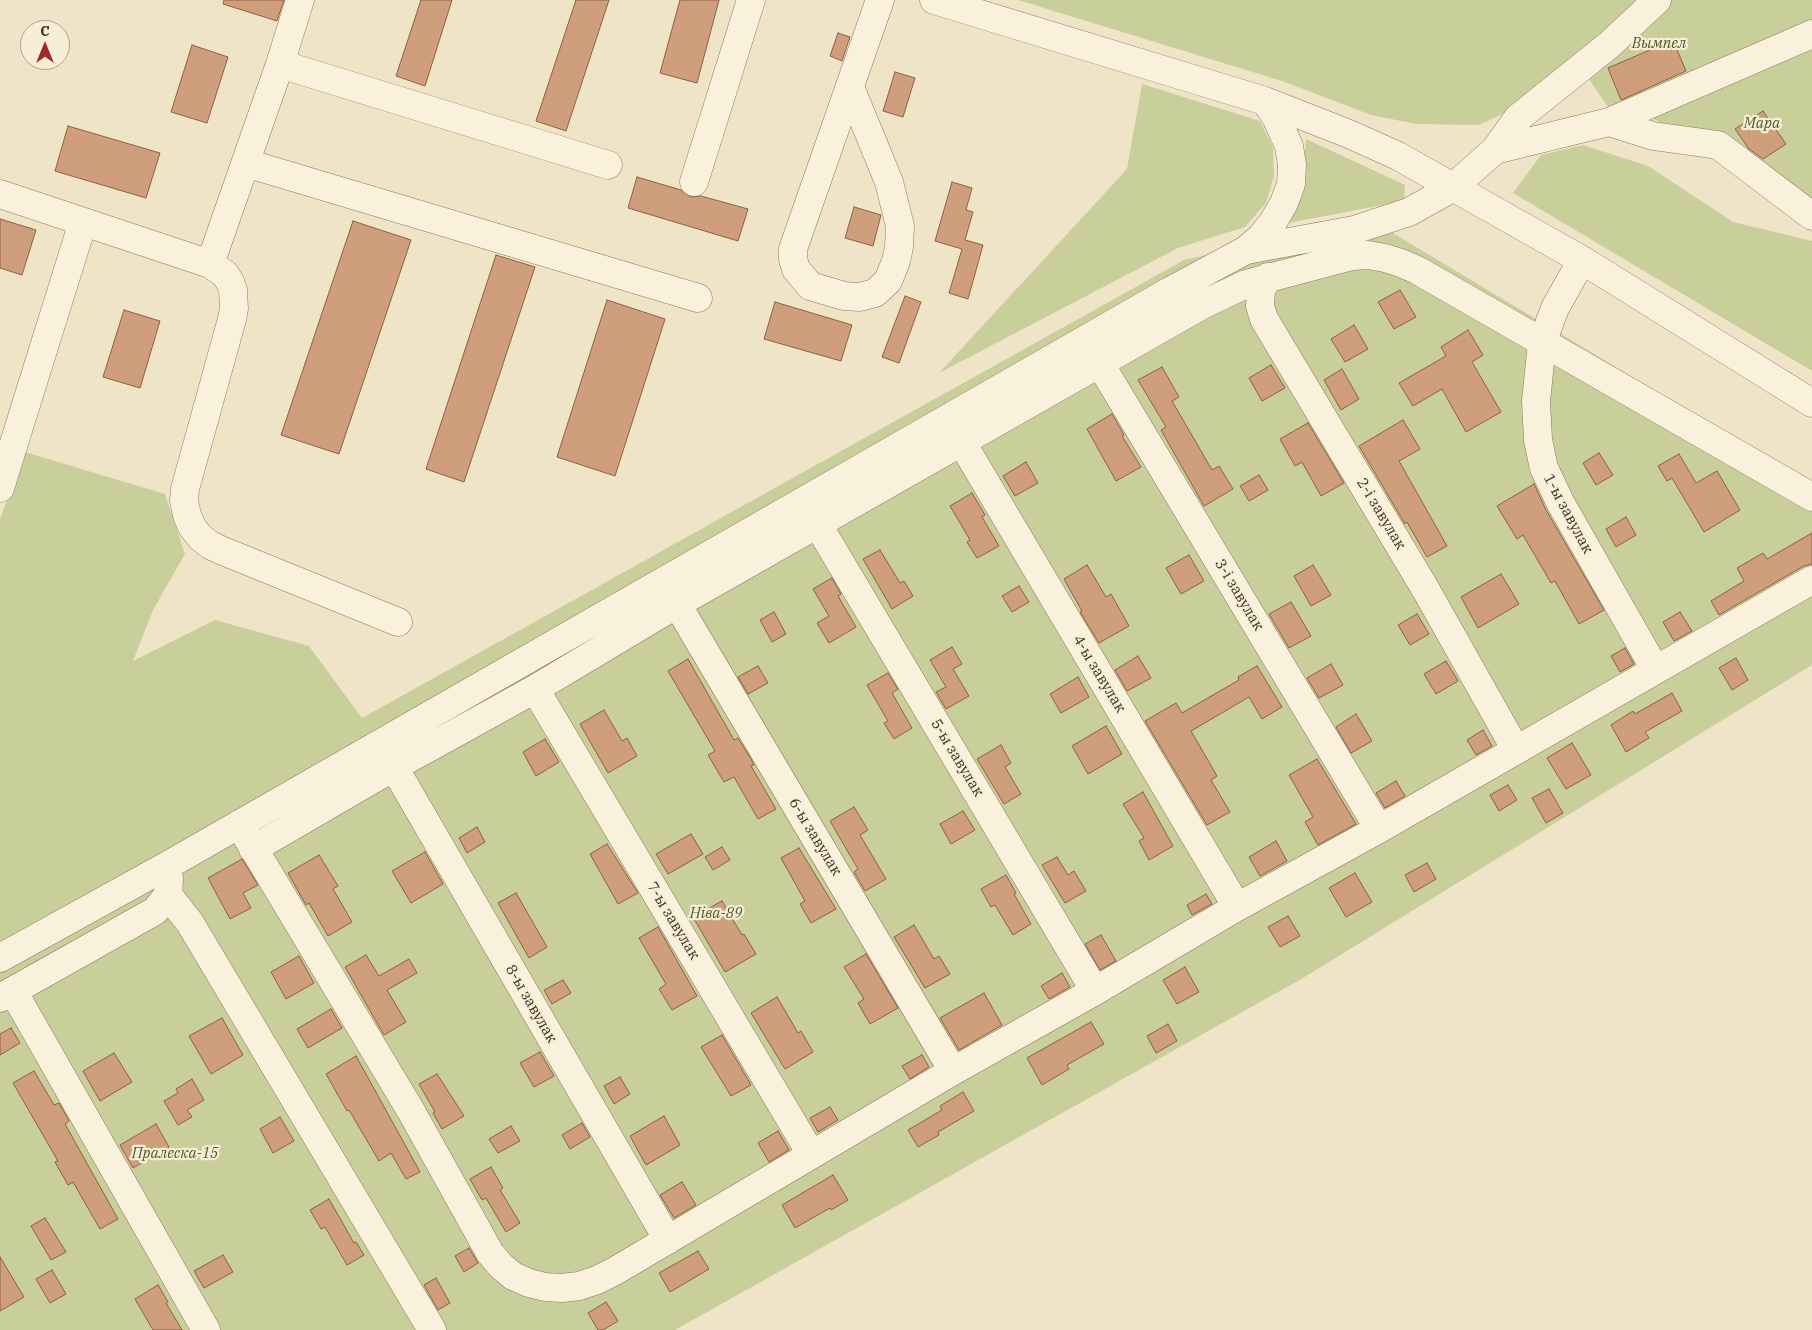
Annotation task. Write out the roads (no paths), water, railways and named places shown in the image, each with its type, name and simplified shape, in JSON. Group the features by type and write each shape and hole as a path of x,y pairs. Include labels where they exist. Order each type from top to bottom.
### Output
{"street":[{"path":"210,264 280,64 300,0"},
{"path":"694,182 751,0"},
{"path":"850,87 889,182 900,226 898,254 888,280 875,293 860,297 844,296 810,286 796,269 793,259 796,239 880,0"},
{"path":"934,0 1265,102 1340,130 1398,156 1582,260 1812,403"},
{"path":"1246,250 1373,225 1410,212 1452,188 1495,150 1518,118 1609,44 1657,0"},
{"path":"1495,150 1609,122 1812,34"},
{"path":"280,64 608,165"},
{"path":"0,958 170,864 1161,296 1246,250 1261,237 1273,222 1284,203 1291,184 1292,165 1289,146 1276,117 1265,102"},
{"path":"1609,122 1654,136 1718,145 1812,216"},
{"path":"246,163 698,298"},
{"path":"0,194 210,264 225,274 233,290 234,308 184,489 184,501 192,527 200,538 223,551 398,622"},
{"path":"0,488 83,222"},
{"path":"253,849 961,441 1204,304 1246,284 1352,256 1368,255 1384,258 1416,270 1812,497"},
{"name":"1-ы завулак","path":"1582,260 1566,285 1542,343 1536,401 1538,440 1544,468 1560,502 1655,669"},
{"name":"2-і завулак","path":"1268,277 1261,290 1260,306 1264,319 1426,590 1516,750"},
{"name":"3-і завулак","path":"1099,362 1379,829"},
{"name":"4-ы завулак","path":"961,441 1237,907"},
{"name":"5-ы завулак","path":"818,525 1096,991"},
{"path":"239,824 411,1111 490,1253 513,1276 529,1283 545,1287 579,1286 615,1271 953,1070 1096,991 1237,907 1379,829 1812,580"},
{"name":"6-ы завулак","path":"677,604 953,1070"},
{"name":"7-ы завулак","path":"534,688 811,1154"},
{"name":"8-ы завулак","path":"394,767 668,1240"},
{"path":"170,864 168,895 159,907 146,918 6,995 206,1330"},
{"path":"168,895 184,914 432,1330"}],"park label":[{"name":"Вымпел","path":"1659,44"},
{"name":"Мара","path":"1762,124"},
{"name":"Ніва-89","path":"716,914"},
{"name":"Пралеска-15","path":"175,1154"}]}
